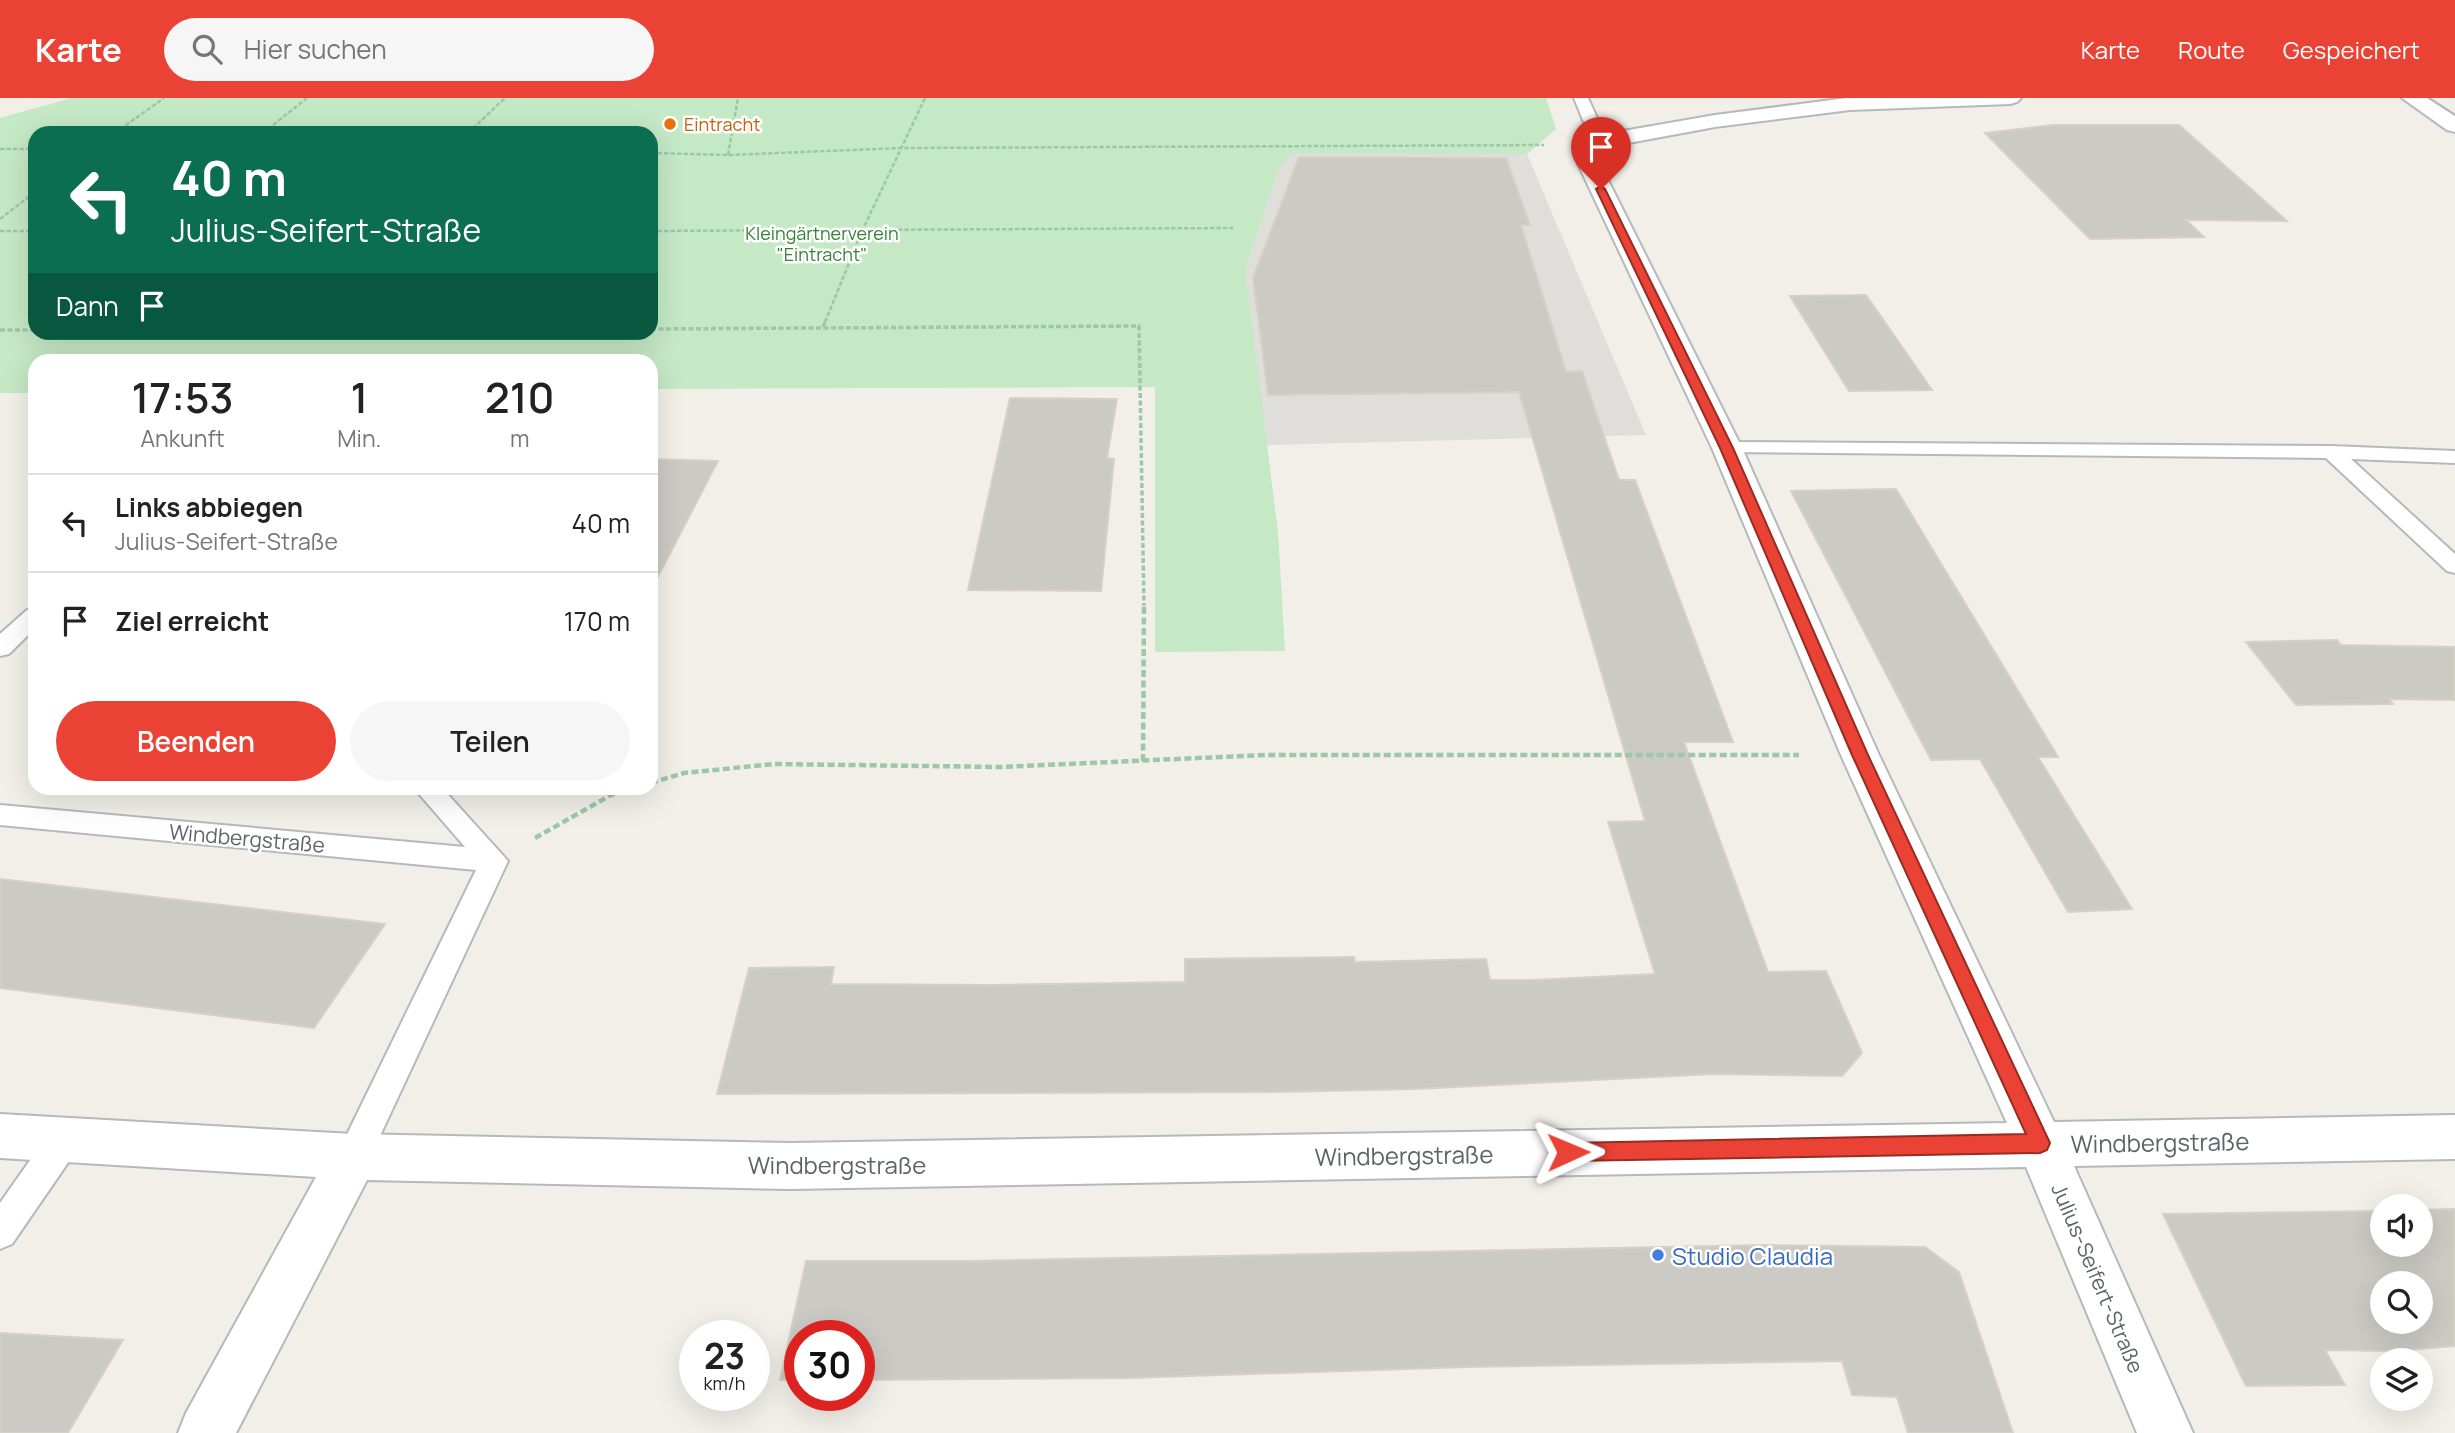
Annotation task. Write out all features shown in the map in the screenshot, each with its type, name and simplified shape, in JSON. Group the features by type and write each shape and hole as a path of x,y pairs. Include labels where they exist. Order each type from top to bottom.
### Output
{"street":[{"path":"1600,142 1715,121 1850,104 2010,98"},
{"path":"2413,98 2455,125"},
{"name":"Julius-Seifert-Straße","path":"1600,142 1590,147 1587,153 1589,164 1727,448 1860,755 2040,1143 2165,1433"},
{"name":"Windbergstraße","path":"0,1136 353,1157 791,1166 2455,1138"},
{"path":"206,1433 353,1157"}],"lane":[{"path":"1581,98 1600,142"},
{"path":"1727,448 2332,452 2455,457"},
{"path":"2332,452 2455,566"},
{"path":"0,648 28,622"},
{"path":"353,1157 494,861 434,795"},
{"name":"Windbergstraße","path":"0,815 494,861"},
{"path":"0,1232 64,1140"}],"path":[{"path":"125,126 163,98"},
{"path":"273,126 307,98"},
{"path":"475,126 505,98"},
{"path":"728,155 738,98"},
{"path":"823,327 863,229 925,98"},
{"path":"658,153 728,155 900,148 1507,147 1600,142"},
{"path":"0,149 28,149"},
{"path":"0,219 28,197"},
{"path":"658,231 1233,228"},
{"path":"0,231 28,231"},
{"path":"658,329 1139,326 1144,605 1143,761"},
{"path":"0,330 28,330"},
{"path":"658,781 684,773 774,764 1001,767 1265,755 1860,755"},
{"path":"494,861 611,795"}],"shaded area":[{"path":"1291,154 1527,154 1646,435 1266,445 1245,270 1279,167"}],"green space":[{"name":"Kleingärtnerverein \"Eintracht\"","path":"71,98 1546,98 1556,129 1527,154 1292,154 1279,167 1245,270 1278,532 1285,651 1155,652 1155,387 658,389 658,354 28,354 28,393 0,393 0,118"}],"building":[{"path":"2053,125 2179,125 2287,221 2186,220 2204,237 2090,239 1985,133"},
{"path":"1299,157 1506,158 1530,225 1521,225 1566,372 1582,371 1619,480 1635,480 1733,742 1684,742 1768,972 1826,971 1862,1053 1842,1076 1714,1074 1416,1089 1276,1092 717,1094 749,968 834,967 831,984 1185,982 1185,959 1354,957 1355,962 1486,959 1490,980 1655,974 1608,822 1645,821 1519,392 1268,395 1253,278"},
{"path":"1866,295 1932,390 1849,391 1790,296"},
{"path":"1010,398 1117,399 1107,458 1114,459 1101,591 968,590"},
{"path":"658,459 718,461 658,577"},
{"path":"1896,489 2058,757 2038,757 2132,909 2068,912 1980,759 1931,760 1791,491"},
{"path":"2337,640 2341,645 2455,647 2455,700 2389,699 2393,704 2296,705 2246,642"},
{"path":"0,879 385,924 314,1028 0,988"},
{"path":"2455,1209 2455,1346 2325,1350 2345,1385 2246,1386 2163,1214 2370,1211 2370,1257 2433,1257 2433,1210"},
{"path":"1764,1245 1925,1247 1959,1272 2013,1433 1908,1433 1897,1397 1852,1395 1842,1361 1467,1367 1130,1378 875,1380 875,1320 793,1320 806,1261 971,1261"},
{"path":"0,1333 123,1340 68,1433 0,1433"},
{"path":"784,1362 784,1380 780,1380"}],"tram line":[{"path":"2429,98 2455,115"}],"place":[{"name":"Eintracht","path":"670,124"},
{"name":"Studio Claudia","path":"1658,1255"}],"route":[{"path":"1568,1152 2040,1143 1860,755 1727,448 1601,189"}]}
